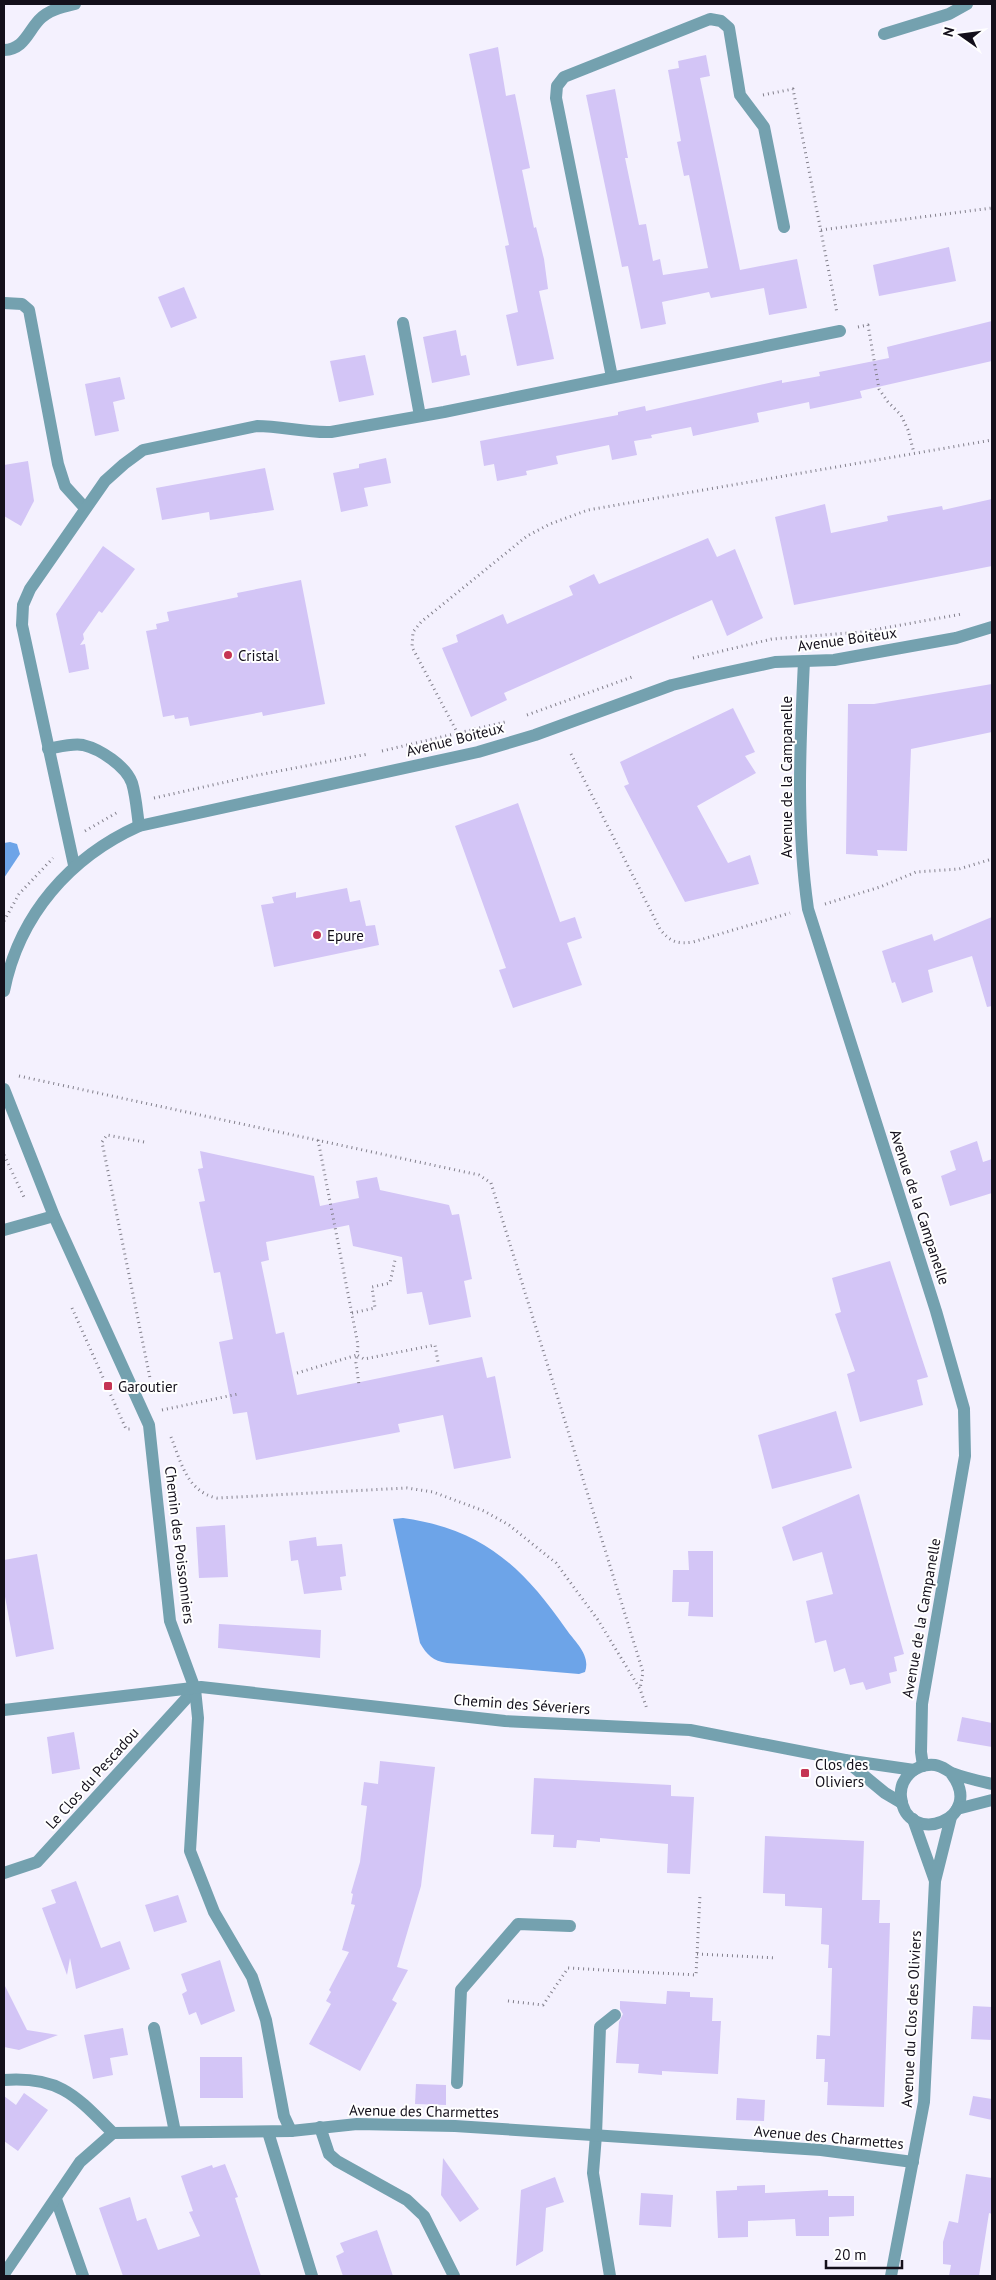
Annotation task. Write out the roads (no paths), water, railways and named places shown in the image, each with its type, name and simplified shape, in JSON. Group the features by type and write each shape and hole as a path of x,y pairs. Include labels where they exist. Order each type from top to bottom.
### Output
{"street":[{"path":"4,50 11,50 23,43 39,19 54,9 75,4"},
{"path":"884,34 949,14 967,4"},
{"path":"612,377 556,98 557,86 564,77 710,19 721,21 729,28 740,94 764,127 784,226"},
{"path":"4,303 22,304 30,310 58,464 65,486 85,508"},
{"path":"403,323 420,416"},
{"path":"74,865 22,625 23,605 30,589 105,481 143,450 257,426 273,426 312,433 331,432 420,416 840,330"},
{"name":"Avenue Boiteux","path":"4,991 14,954 29,924 49,894 74,865 108,841 139,826 478,752 535,735 672,685 775,662 834,660 956,638 992,627"},
{"name":"Avenue de la Campanelle","path":"804,661 799,809 801,861 808,909 931,1294 964,1409 966,1429 965,1456 922,1704 919,1768"},
{"path":"48,749 72,744 94,749 122,767 132,783 139,826"},
{"name":"Chemin des Poissonniers","path":"4,1089 54,1216 149,1431 170,1621 195,1689 198,1718 190,1851 214,1912 252,1977 266,2020 284,2116 291,2131"},
{"path":"4,1230 54,1216"},
{"name":"Chemin des Séveriers","path":"4,1710 201,1688 505,1721 690,1730 845,1760 919,1768 942,1767 950,1772 992,1784"},
{"name":"Le Clos du Pescadou","path":"4,1873 37,1862 195,1689"},
{"name":"Chemin des Séveriers","path":"845,1760 902,1803 913,1819"},
{"path":"902,1803 902,1784 919,1768"},
{"path":"950,1772 960,1789 960,1799 954,1813"},
{"path":"913,1819 922,1824 942,1823 954,1813 992,1800"},
{"name":"Avenue du Clos des Oliviers","path":"891,2276 924,2102 935,1881 954,1813"},
{"name":"Avenue du Clos des Oliviers","path":"913,1819 935,1881"},
{"path":"457,2083 461,1990 518,1924 570,1926"},
{"path":"610,2276 593,2173 600,2028 615,2015"},
{"path":"154,2028 175,2132"},
{"path":"4,2080 21,2079 46,2082 64,2089 75,2095 113,2133 80,2162 4,2274"},
{"name":"Avenue des Charmettes","path":"113,2133 268,2132 356,2124 455,2126 821,2150 913,2162"},
{"path":"320,2127 329,2154 337,2161 407,2200 424,2216 454,2276"},
{"path":"268,2132 312,2276"},
{"path":"56,2199 83,2276"}],"water":[{"path":"4,843 17,844 20,854 4,878"},
{"path":"403,1518 431,1523 456,1531 478,1541 516,1569 550,1607 581,1649 586,1660 585,1672 579,1674 447,1663 431,1657 420,1643 393,1519"}],"place":[{"name":"Cristal","path":"228,655"},
{"name":"Epure","path":"317,935"},
{"name":"Garoutier","path":"108,1386"},
{"name":"Clos des Oliviers","path":"805,1773"}]}
